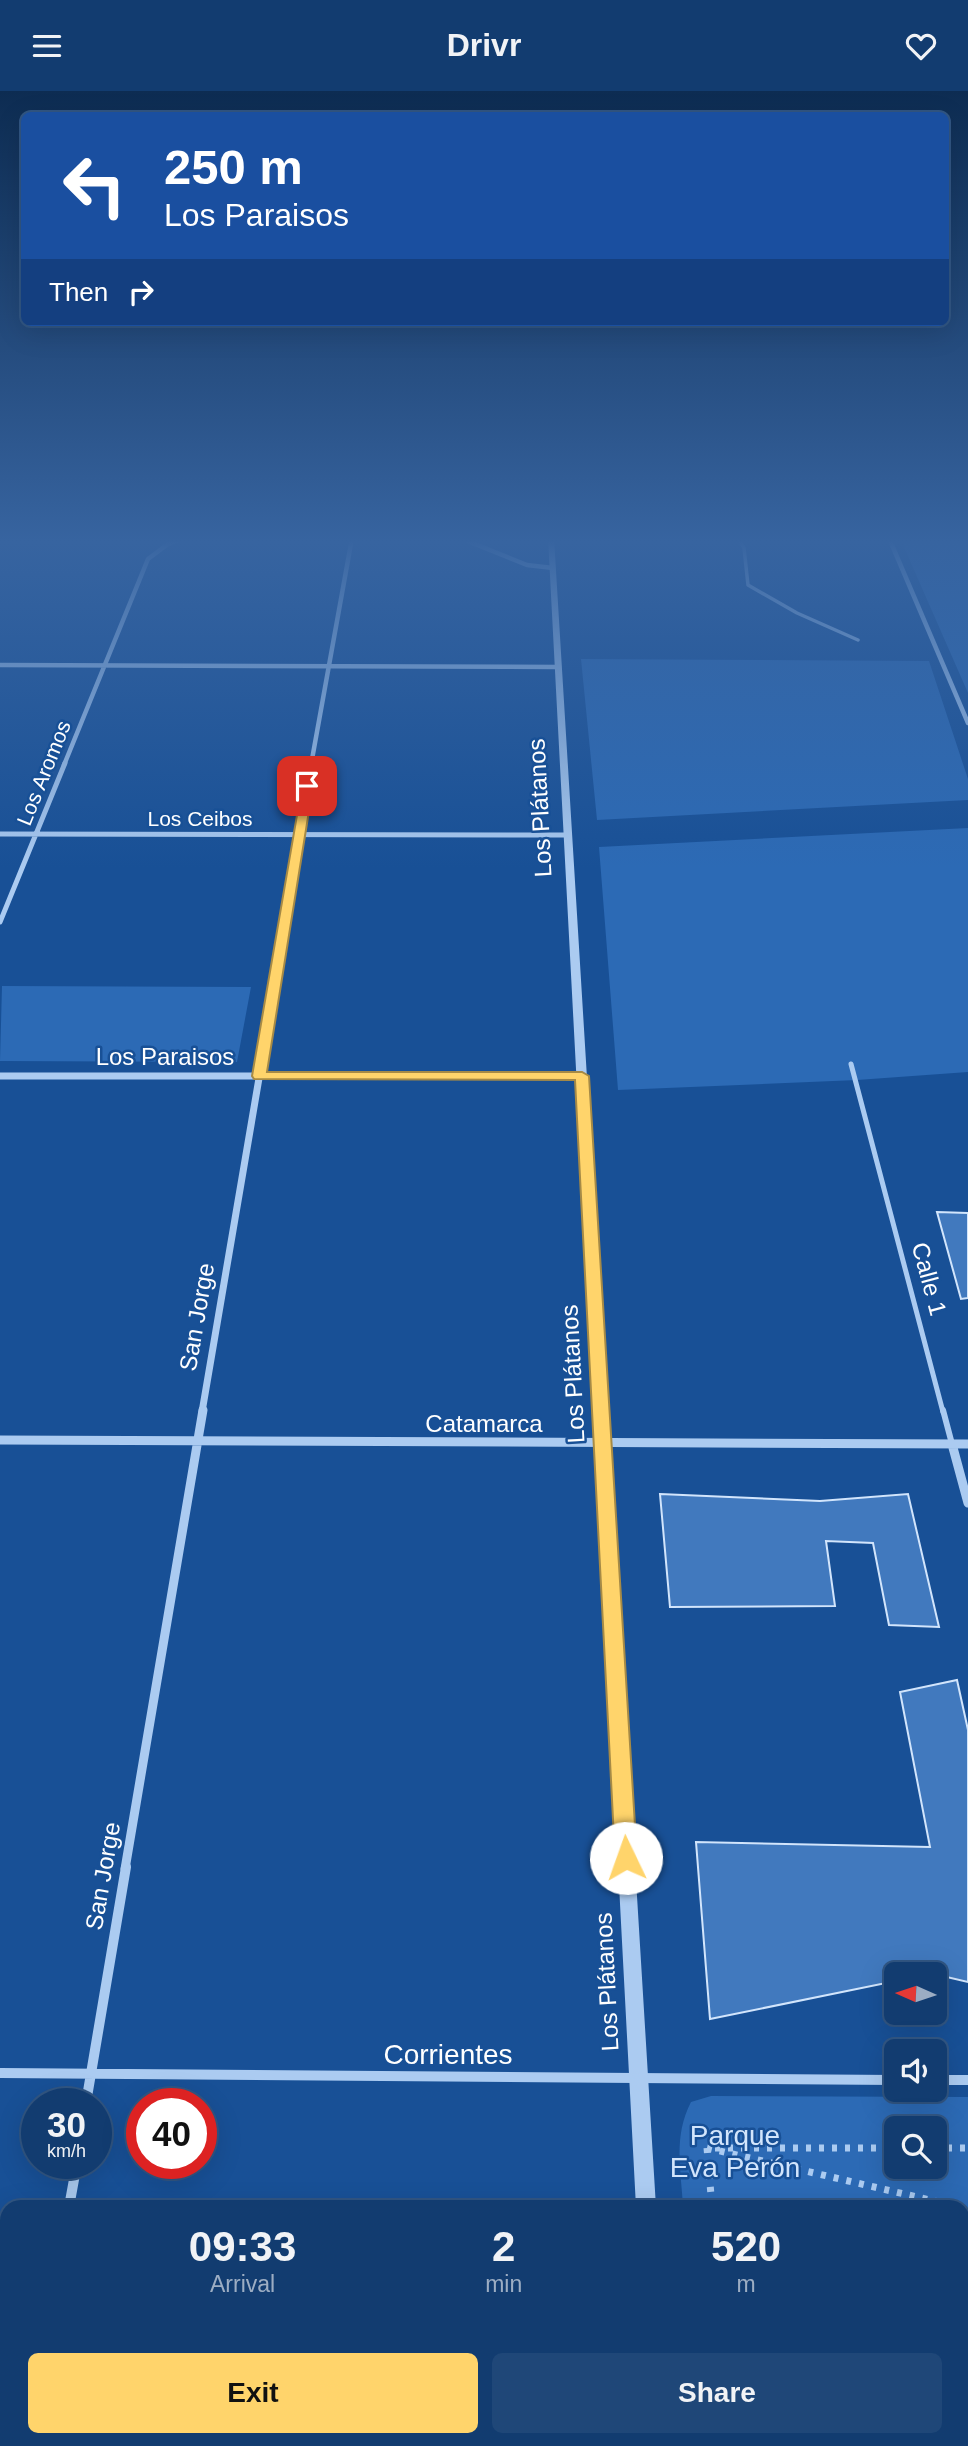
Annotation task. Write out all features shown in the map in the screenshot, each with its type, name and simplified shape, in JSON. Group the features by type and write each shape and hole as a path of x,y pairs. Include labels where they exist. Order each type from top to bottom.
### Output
{"street":[{"name":"Los Aromos","path":"0,922 112,648"},
{"name":"San Jorge","path":"89,2088 331,648"},
{"name":"Los Plátanos","path":"558,648 646,2200"},
{"path":"936,648 968,723"},
{"path":"0,665 559,667"},
{"name":"Los Ceibos","path":"0,834 568,835"},
{"name":"Los Paraisos","path":"0,1076 582,1076"},
{"name":"Catamarca","path":"0,1440 968,1444"},
{"name":"Calle 1","path":"953,1444 968,1503"},
{"name":"Corrientes","path":"0,2073 884,2080"},
{"path":"947,2080 968,2080"},
{"path":"70,2200 73,2179"}],"lane":[{"name":"Calle 1","path":"851,1064 953,1444"}],"path":[{"path":"707,2148 884,2148"},
{"path":"707,2148 711,2200"},
{"path":"707,2148 931,2200"},
{"path":"947,2148 968,2148"}],"green space":[{"path":"948,648 968,648 968,693"},
{"path":"581,659 929,661 968,779 968,800 597,820"},
{"path":"968,828 968,1072 857,1080 618,1090 599,847"},
{"path":"2,986 251,987 237,1062 0,1061"},
{"name":"Parque Eva Perón","path":"711,2096 884,2097 884,2102 947,2102 947,2097 968,2097 968,2200 682,2200 680,2166 682,2128 691,2102"}],"building":[{"path":"937,1212 968,1213 968,1298 961,1299"},
{"path":"660,1494 820,1501 908,1494 939,1627 889,1625 873,1543 826,1541 835,1606 670,1607"},
{"path":"957,1680 968,1730 968,1982 947,1977 947,1962 884,1962 884,1983 710,2019 696,1842 930,1847 900,1692"}],"route":[{"path":"307,786 259,1076 582,1076 626,1858"}]}
